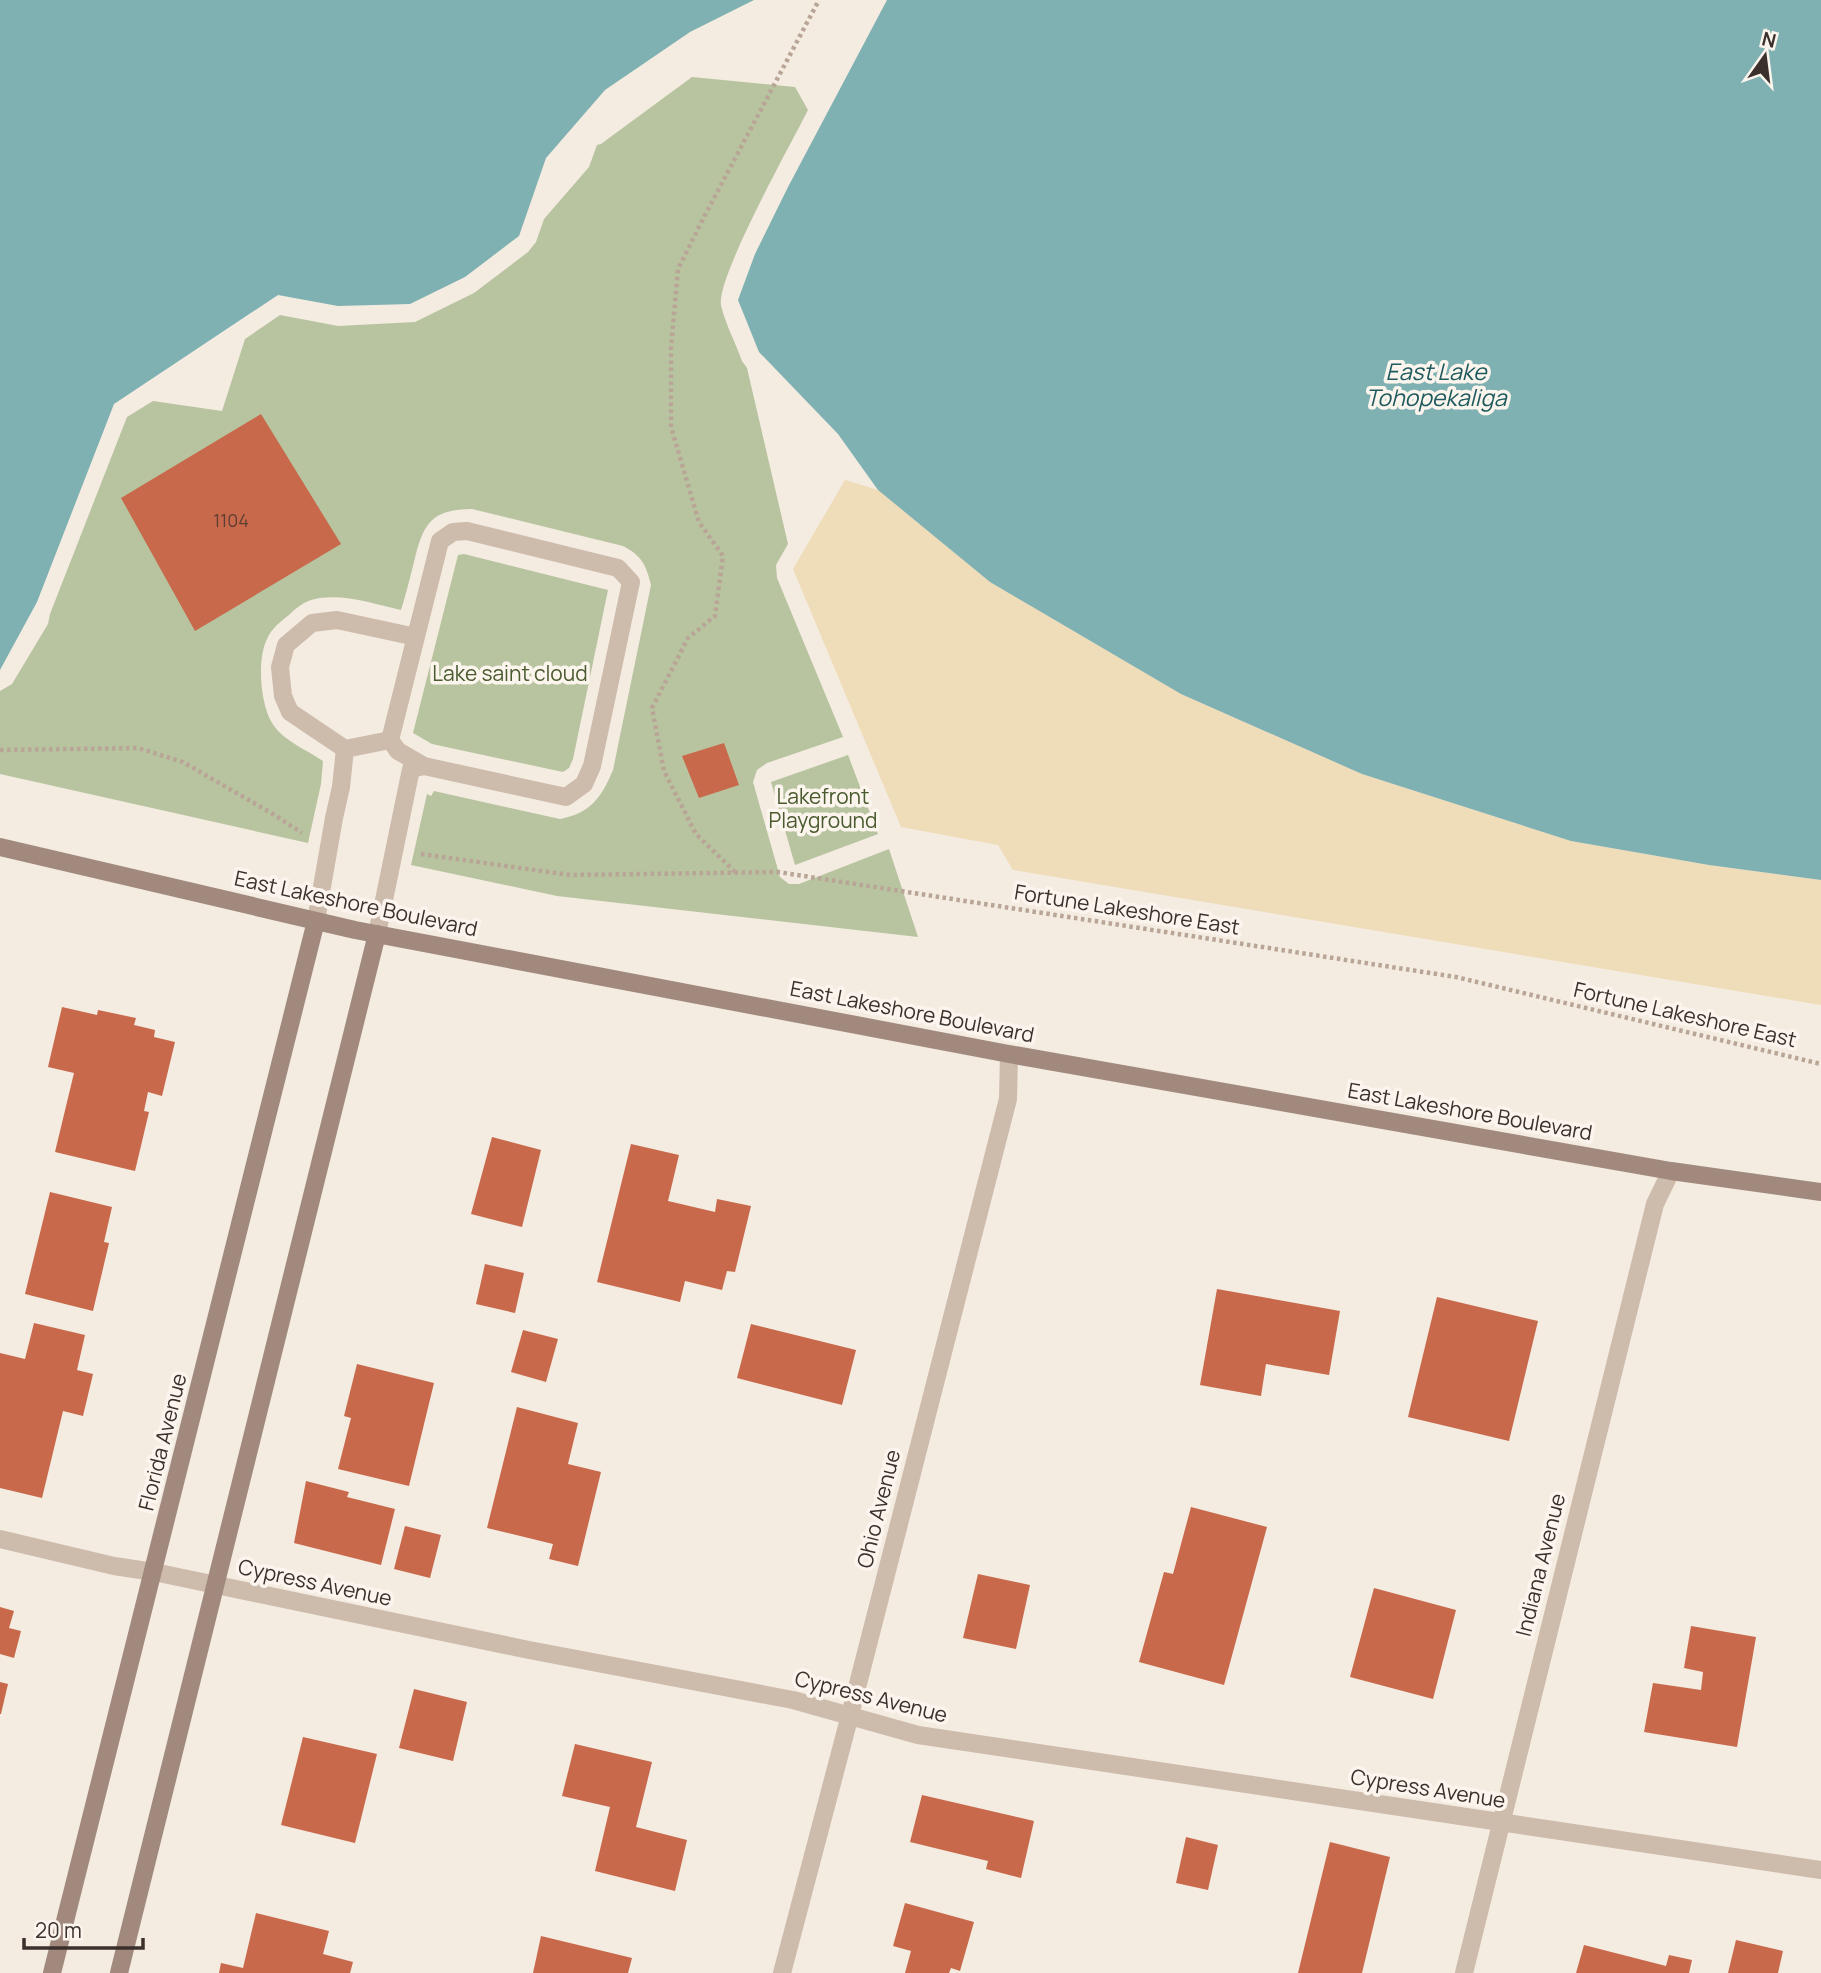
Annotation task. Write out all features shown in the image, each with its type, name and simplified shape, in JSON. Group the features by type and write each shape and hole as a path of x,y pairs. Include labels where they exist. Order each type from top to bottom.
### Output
{"main road":[{"name":"East Lakeshore Boulevard","path":"0,847 377,934 1009,1054 1671,1171 1821,1192"},
{"name":"Florida Avenue","path":"52,1973 316,921"},
{"path":"119,1973 377,934"}],"street":[{"path":"467,531 618,568 631,582 592,766 584,785 566,797 424,766 398,751 390,740 440,541 453,532 467,531"},
{"path":"390,740 345,749 290,712 283,696 280,667 286,645 312,623 337,620 416,637"},
{"path":"316,921 341,787 345,749"},
{"path":"377,934 411,769 424,766"},
{"name":"Ohio Avenue","path":"782,1973 1008,1099 1009,1054"},
{"name":"Indiana Avenue","path":"1464,1973 1655,1204 1671,1171"},
{"name":"Cypress Avenue","path":"0,1539 114,1566 793,1700 918,1735 1821,1870"}],"path":[{"path":"735,873 696,834 664,771 652,708 688,638 715,615 723,556 699,522 671,427 671,348 678,269 819,0"},
{"path":"0,750 138,748 183,762 308,837"},
{"name":"Fortune Lakeshore East","path":"420,854 569,875 778,872 1456,976 1821,1064"}],"green space":[{"path":"692,77 795,87 808,110 742,240 730,268 721,305 747,368 788,544 776,565 777,578 843,737 767,763 757,770 753,782 780,877 789,884 799,884 889,849 918,937 557,896 411,865 427,794 431,796 434,791 560,819 580,813 594,803 613,770 651,585 642,562 623,546 472,509 447,512 431,521 425,529 401,610 345,598 311,600 299,606 279,623 267,639 261,669 265,704 272,723 282,735 323,761 321,784 308,843 0,774 0,691 12,684 48,624 127,417 153,401 222,411 245,339 280,315 338,326 415,322 474,293 528,252 536,242 544,219 589,167 597,145"},
{"name":"Lake saint cloud","path":"464,554 608,590 573,759 569,768 563,772 432,744 413,733 458,555"},
{"name":"Lakefront Playground","path":"848,755 878,834 795,865 771,782"}],"sand":[{"path":"845,480 878,490 990,582 1181,694 1362,774 1571,841 1709,865 1821,880 1821,1005 1013,870 998,845 901,827 793,569"}],"water":[{"path":"0,0 754,0 690,32 605,90 546,158 519,236 465,277 410,304 338,306 278,295 114,404 37,602 0,670"},
{"name":"East Lake Tohopekaliga","path":"887,0 1821,0 1821,880 1709,865 1571,841 1362,774 1181,694 990,582 878,490 838,434 759,352 738,300 755,254 788,187"}],"building":[{"path":"261,414 341,544 195,631 121,498"},
{"path":"724,743 739,785 699,798 682,756"},
{"path":"62,1007 97,1015 98,1010 136,1018 134,1025 155,1030 154,1037 175,1042 162,1096 148,1092 144,1111 149,1112 135,1171 55,1152 74,1073 48,1067"},
{"path":"492,1137 541,1150 522,1227 471,1214"},
{"path":"631,1144 679,1155 668,1201 715,1212 717,1199 751,1206 735,1272 727,1271 722,1290 685,1281 680,1302 597,1282"},
{"path":"50,1192 112,1207 104,1242 109,1243 93,1311 25,1294"},
{"path":"485,1264 524,1273 515,1313 476,1304"},
{"path":"1217,1289 1340,1311 1329,1375 1266,1364 1261,1396 1200,1385"},
{"path":"1437,1297 1538,1321 1509,1441 1408,1417"},
{"path":"34,1323 85,1335 77,1370 93,1374 83,1416 63,1411 42,1498 0,1488 0,1353 25,1359"},
{"path":"751,1324 856,1350 842,1405 737,1378"},
{"path":"523,1330 558,1339 546,1382 511,1372"},
{"path":"357,1364 434,1383 409,1486 338,1469 351,1418 344,1416"},
{"path":"517,1407 578,1423 568,1464 601,1472 578,1566 549,1559 553,1544 487,1528"},
{"path":"306,1481 349,1492 347,1497 395,1509 381,1565 294,1543"},
{"path":"1191,1507 1267,1527 1224,1685 1139,1662 1164,1572 1173,1574"},
{"path":"405,1526 441,1535 430,1578 394,1569"},
{"path":"978,1574 1030,1585 1016,1649 963,1638"},
{"path":"1374,1588 1456,1610 1433,1699 1350,1677"},
{"path":"0,1607 14,1611 9,1628 21,1631 14,1658 0,1654"},
{"path":"1691,1626 1756,1637 1737,1747 1644,1732 1653,1683 1701,1690 1703,1672 1684,1668"},
{"path":"0,1682 8,1684 1,1714 0,1714"},
{"path":"414,1689 467,1702 453,1761 399,1748"},
{"path":"303,1737 377,1754 355,1843 281,1825"},
{"path":"575,1744 652,1762 636,1827 687,1840 675,1891 595,1871 610,1807 562,1796"},
{"path":"922,1795 1034,1821 1021,1878 986,1869 988,1861 910,1842"},
{"path":"1186,1837 1218,1845 1208,1890 1176,1883"},
{"path":"1330,1842 1390,1857 1362,1973 1298,1973"},
{"path":"905,1903 974,1922 960,1971 951,1968 949,1973 905,1973 911,1951 893,1946"},
{"path":"256,1913 329,1931 323,1954 353,1962 350,1973 219,1973 221,1963 243,1968"},
{"path":"541,1936 632,1958 628,1973 533,1973"},
{"path":"1736,1940 1783,1951 1778,1973 1728,1973"},
{"path":"1584,1945 1666,1966 1669,1955 1692,1960 1689,1973 1576,1973"}]}
